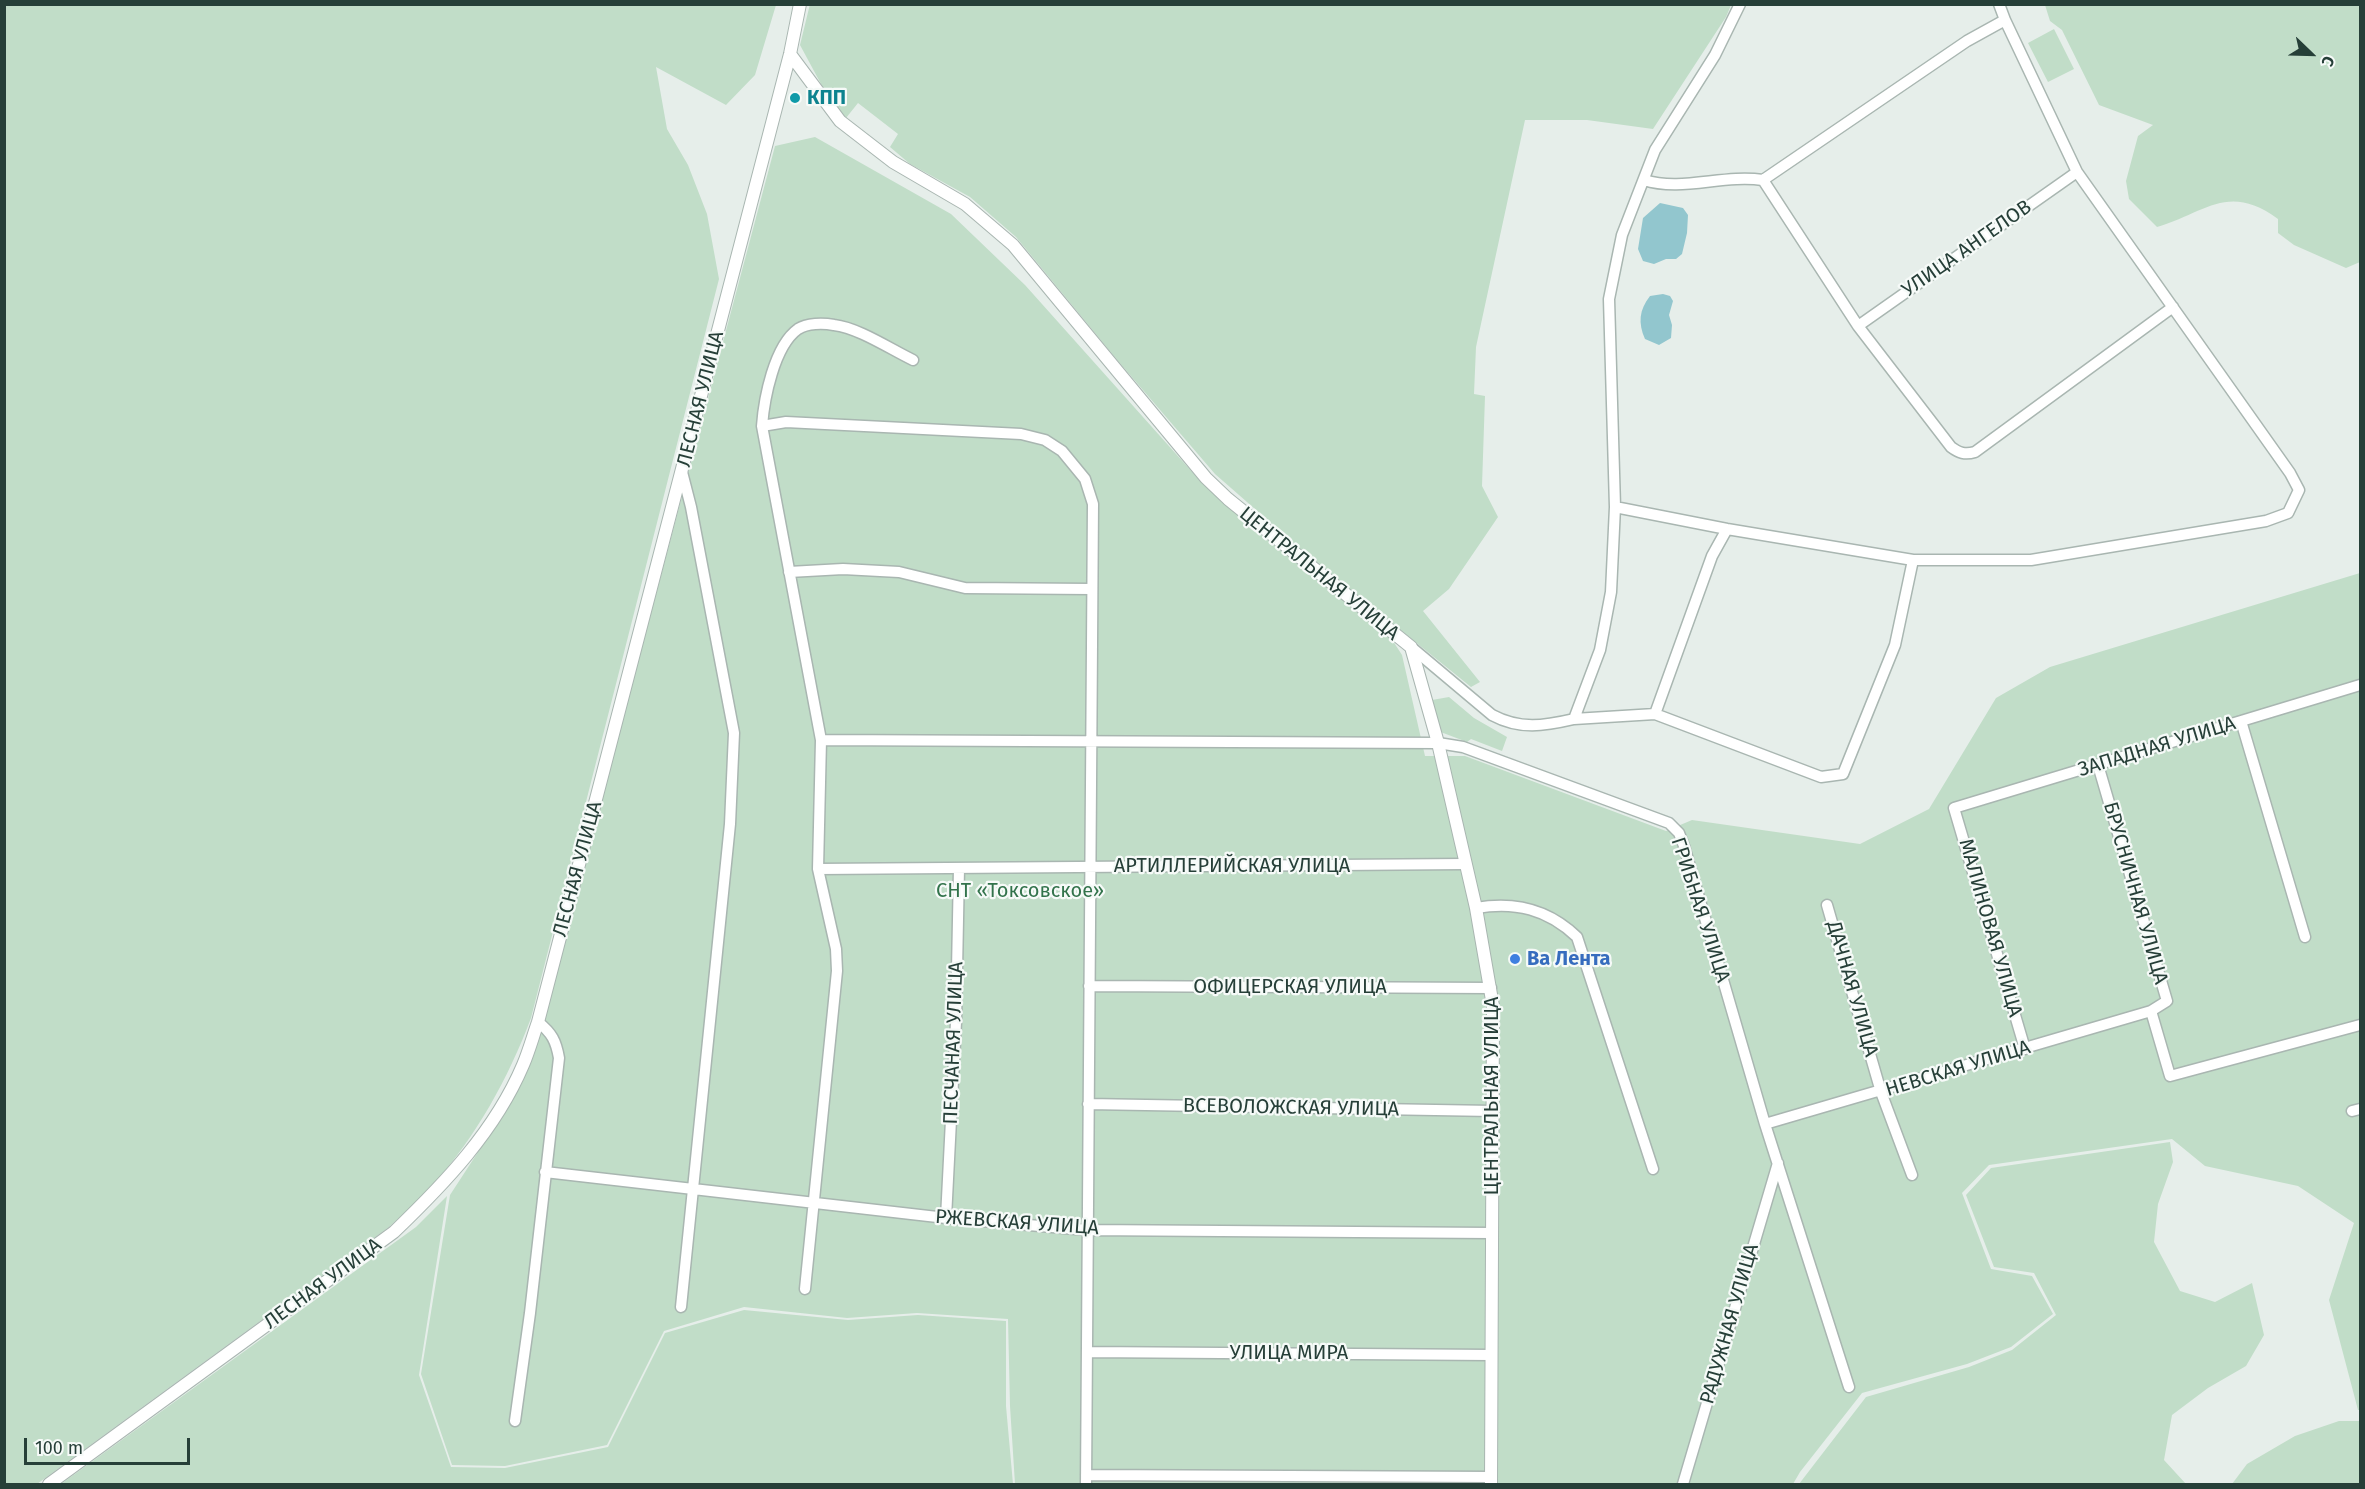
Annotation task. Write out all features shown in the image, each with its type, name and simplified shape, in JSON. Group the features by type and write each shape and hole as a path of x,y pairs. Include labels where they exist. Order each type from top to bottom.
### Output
{"street":[{"name":"ЛЕСНАЯ УЛИЦА","path":"50,1485 394,1232 438,1190 475,1146 501,1107 523,1065 538,1022 682,472 790,54 800,4"},
{"path":"1574,719 1600,650 1609,603 1615,507 1609,298 1622,235 1655,150 1715,55 1740,4"},
{"path":"1615,507 1727,529 1913,560 2031,560 2266,521 2288,513 2299,490 2290,473 2077,172 1999,4"},
{"path":"1644,180 1666,185 1747,177 1763,180 1967,41 2005,20"},
{"name":"ЦЕНТРАЛЬНАЯ УЛИЦА","path":"790,54 840,121 893,162 965,204 1013,245 1206,478 1228,499 1411,647 1438,743 1476,908 1493,1006 1491,1481"},
{"name":"УЛИЦА АНГЕЛОВ","path":"1858,326 2077,172"},
{"path":"1763,180 1858,326 1951,447 1967,454 1975,452 2174,307"},
{"path":"804,1289 837,971 836,949 818,870 821,740 762,426 763,410 772,372 784,345 798,329 816,324 835,325 855,331 913,360"},
{"path":"762,426 786,422 1021,434 1045,440 1062,451 1085,478 1093,504 1086,1480 1491,1481"},
{"path":"681,1307 730,824 734,733 691,507 682,472"},
{"path":"1655,714 1699,589 1712,556 1727,529"},
{"path":"1411,647 1492,715 1505,722 1537,727 1574,719 1655,714 1821,777 1843,774 1895,645 1913,560"},
{"path":"789,572 843,569 899,572 965,588 1091,589"},
{"name":"ЗАПАДНАЯ УЛИЦА","path":"1954,808 2361,685"},
{"path":"2241,721 2305,937"},
{"name":"ГРИБНАЯ УЛИЦА","path":"821,740 1438,743 1463,747 1669,823 1679,833 1765,1124 1849,1387"},
{"name":"БРУСНИЧНАЯ УЛИЦА","path":"2098,765 2167,1002 2151,1011"},
{"name":"МАЛИНОВАЯ УЛИЦА","path":"1954,808 2025,1049"},
{"name":"АРТИЛЛЕРИЙСКАЯ УЛИЦА","path":"818,870 1465,864"},
{"name":"ПЕСЧАНАЯ УЛИЦА","path":"946,1218 956,1022 959,868"},
{"path":"1476,908 1494,905 1517,906 1561,921 1577,937 1653,1169"},
{"name":"ДАЧНАЯ УЛИЦА","path":"1827,905 1881,1092 1912,1175"},
{"name":"ОФИЦЕРСКАЯ УЛИЦА","path":"1089,986 1491,988"},
{"path":"2151,1011 2170,1076 2361,1025"},
{"name":"НЕВСКАЯ УЛИЦА","path":"1765,1124 1881,1092 2151,1011"},
{"path":"515,1421 530,1313 559,1058 556,1042 550,1031 538,1022"},
{"name":"ВСЕВОЛОЖСКАЯ УЛИЦА","path":"1088,1104 1493,1111"},
{"name":"РАДУЖНАЯ УЛИЦА","path":"1683,1485 1778,1163"},
{"name":"РЖЕВСКАЯ УЛИЦА","path":"545,1173 946,1218 1087,1230 1491,1233"},
{"name":"УЛИЦА МИРА","path":"1086,1352 1491,1355"}],"green space":[{"path":"810,4 1731,5 1726,17 1653,129 1587,120 1525,120 1476,347 1474,394 1485,396 1482,486 1498,517 1449,589 1423,611 1480,682 1471,687 1303,551 1215,474 1016,237 970,197 910,164 890,147 898,134 858,103 846,118 828,97 800,45"},
{"path":"5,5 776,5 755,75 726,105 656,67 667,129 688,165 707,214 719,279 531,1018 512,1063 490,1106 449,1166 423,1196 389,1227 37,1484 5,1484"},
{"path":"2045,5 2360,5 2360,262 2346,268 2294,245 2278,233 2278,219 2260,208 2245,203 2217,204 2157,227 2129,199 2126,181 2138,136 2153,125 2099,105 2062,30 2050,21"},
{"path":"2054,29 2074,69 2048,82 2028,43"},
{"name":"СНТ «Токсовское»","path":"815,137 951,214 1025,285 1202,483 1251,527 1391,638 1402,655 1425,756 1465,756 1666,831 1692,820 1860,844 1929,809 1996,698 2050,667 2360,573 2360,1410 2358,1410 2329,1300 2354,1223 2298,1186 2205,1166 2172,1139 1989,1165 1962,1193 1991,1269 2032,1276 2053,1314 2011,1347 1967,1364 1862,1393 1793,1484 1015,1484 1008,1319 917,1313 847,1318 744,1307 664,1331 607,1445 505,1466 452,1465 421,1374 450,1195 493,1129 543,1020 775,146"},
{"path":"1449,697 1474,718 1507,737 1502,751 1471,739 1467,742 1438,731 1432,700"},
{"path":"2170,1142 2173,1162 2158,1204 2154,1242 2180,1291 2215,1302 2252,1283 2264,1335 2246,1366 2208,1388 2172,1415 2164,1460 2186,1484 1799,1484 1866,1397 1969,1367 2012,1350 2056,1315 2034,1273 1994,1267 1966,1195 1991,1168"},
{"path":"447,1196 419,1375 451,1467 505,1468 608,1447 665,1333 744,1310 848,1320 918,1315 1006,1321 1006,1406 1013,1484 61,1484 416,1227"},
{"path":"2339,1421 2360,1421 2360,1484 2232,1484 2247,1464 2295,1436"}],"water":[{"path":"1660,203 1683,208 1688,215 1687,233 1682,254 1676,259 1666,259 1654,264 1643,261 1638,249 1643,218"},
{"path":"1663,294 1670,296 1673,301 1669,315 1672,325 1671,338 1659,345 1645,339 1641,328 1641,317 1650,296"}],"place":[{"name":"КПП","path":"795,98"},
{"name":"Ва Лента","path":"1515,959"}]}
